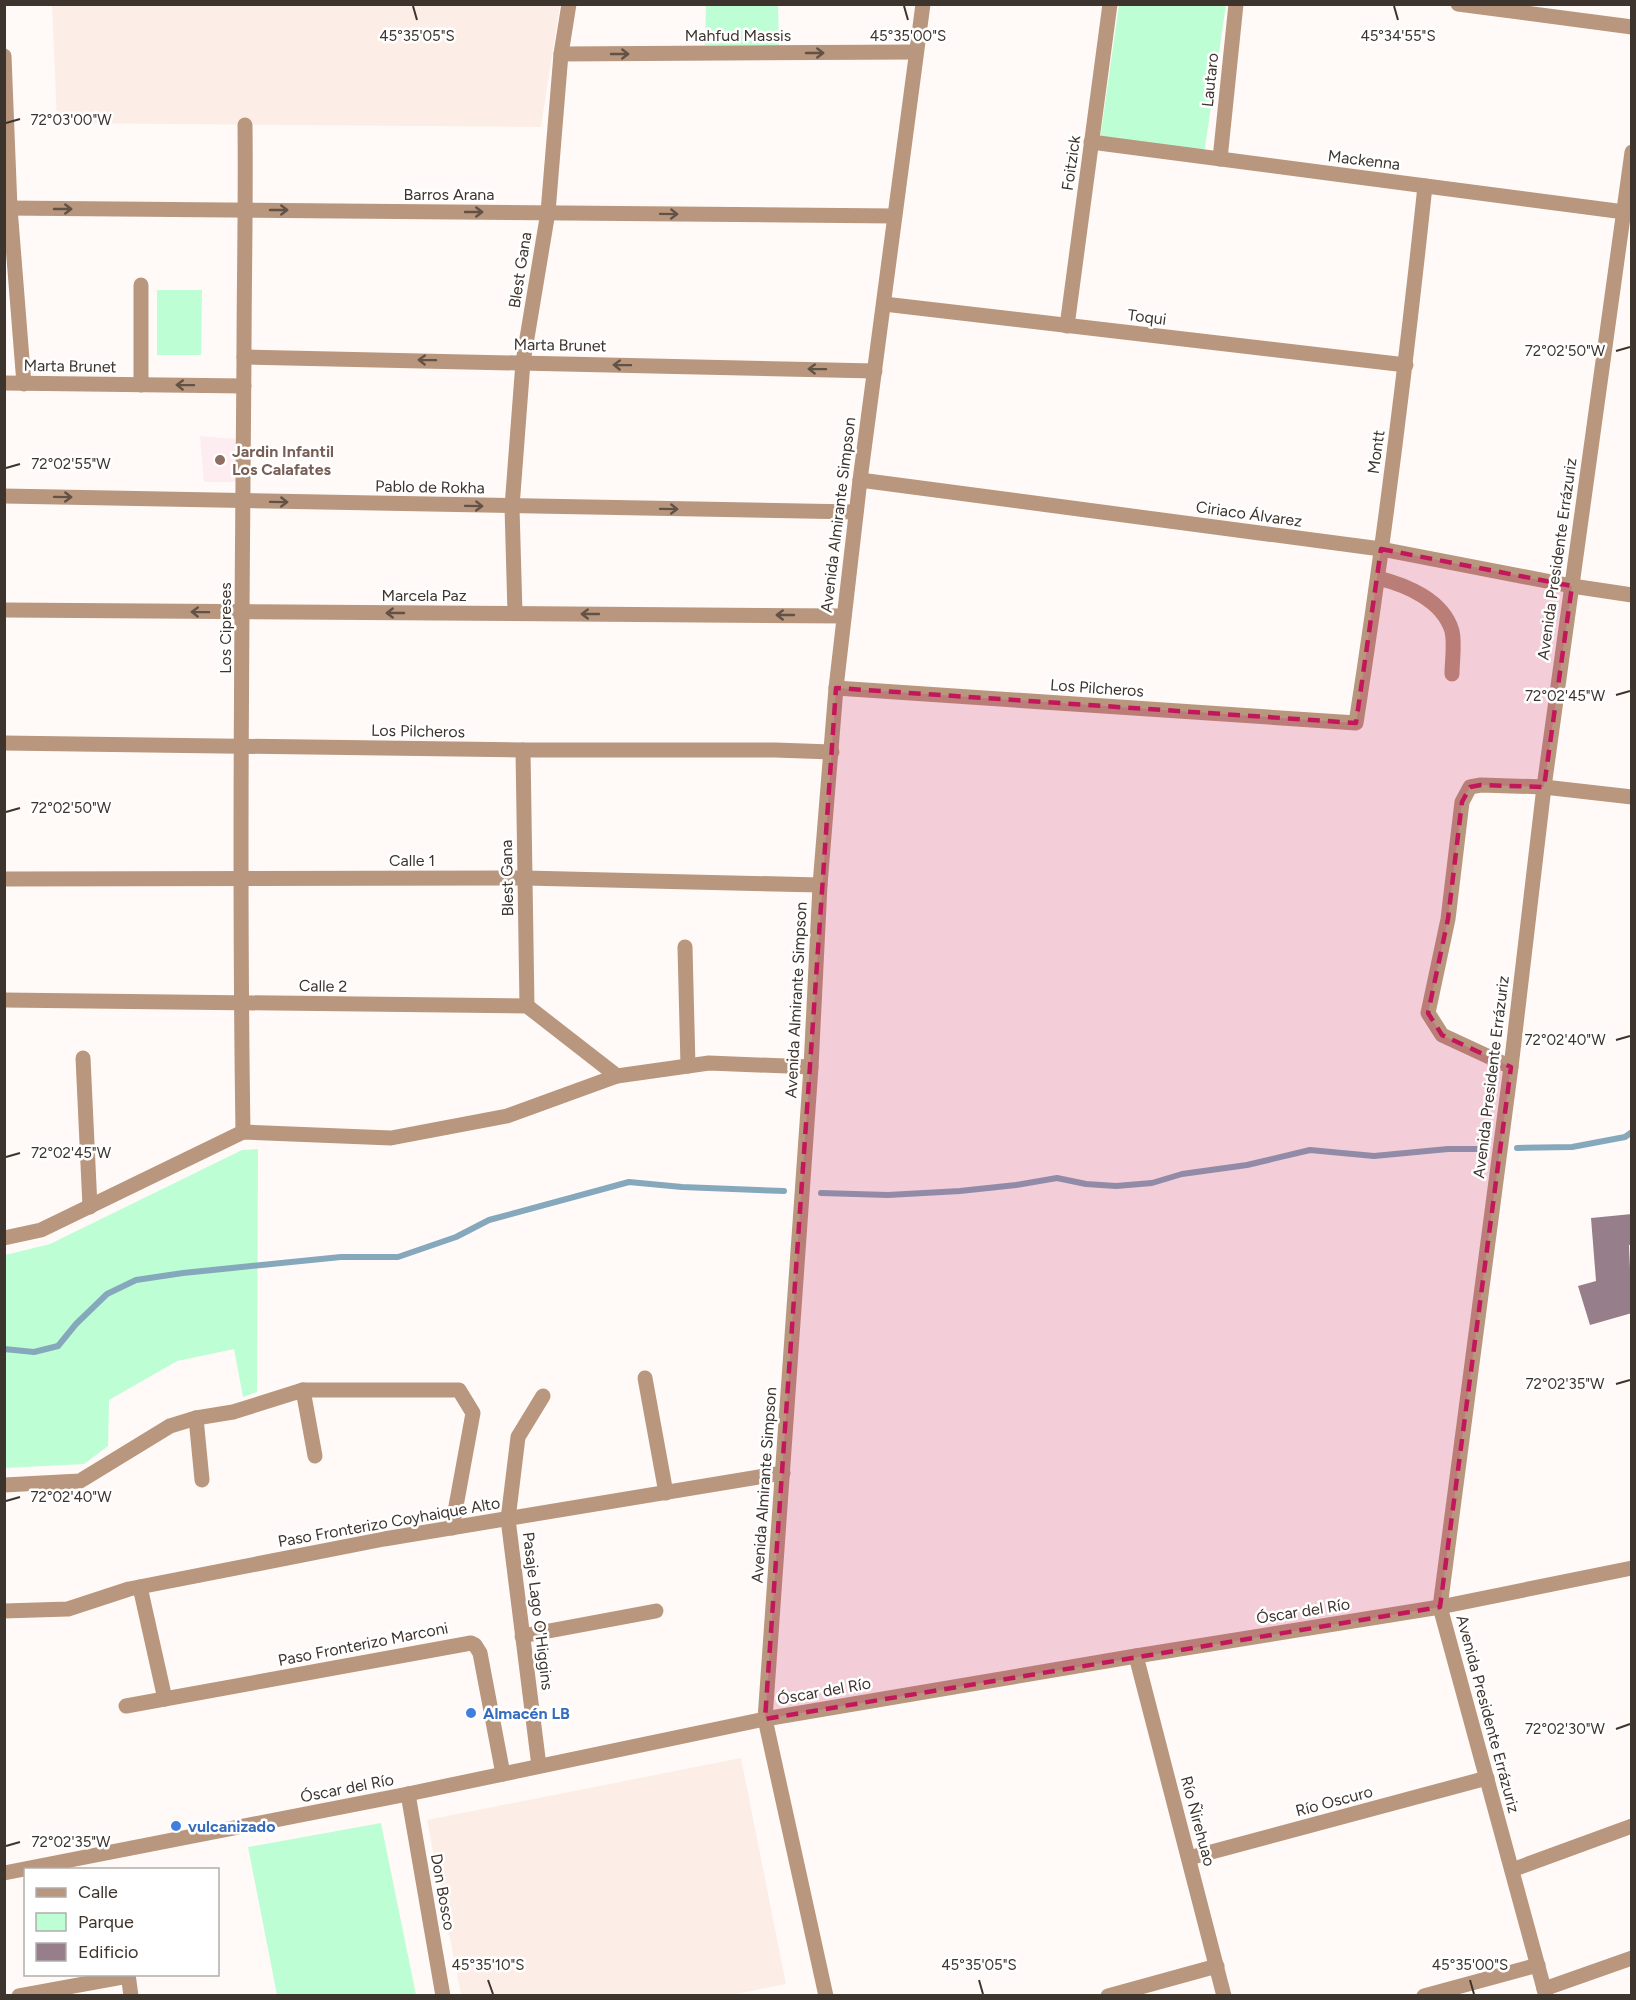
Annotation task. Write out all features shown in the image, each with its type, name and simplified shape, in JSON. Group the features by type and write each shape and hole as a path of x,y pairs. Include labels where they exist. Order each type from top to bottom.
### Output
{"street":[{"name":"Blest Gana","path":"515,613 512,507 524,362 548,212 561,54 569,4"},
{"name":"Avenida Almirante Simpson","path":"826,1995 765,1719 811,1067 820,885 836,688 860,480 923,4"},
{"name":"Foitzick","path":"1067,326 1110,4"},
{"name":"Lautaro","path":"1220,159 1236,4"},
{"path":"1458,4 1632,27"},
{"name":"Mahfud Massis","path":"561,54 916,52"},
{"path":"4,56 7,208 24,384"},
{"name":"Los Cipreses","path":"243,1132 241,1003 245,125"},
{"name":"Mackenna","path":"1091,142 1627,212"},
{"name":"Avenida Presidente Errázuriz","path":"1545,1992 1440,1607 1511,1067 1544,787 1627,212 1632,152"},
{"name":"Montt","path":"1356,723 1406,365 1425,186"},
{"name":"Barros Arana","path":"7,208 894,216"},
{"path":"141,285 141,385"},
{"name":"Toqui","path":"884,304 1406,365"},
{"name":"Marta Brunet","path":"244,357 875,370"},
{"name":"Marta Brunet","path":"4,383 244,386"},
{"name":"Ciriaco Álvarez","path":"860,480 1381,549 1572,586 1632,595"},
{"name":"Pablo de Rokha","path":"4,496 856,512"},
{"path":"1378,578 1400,584 1419,593 1438,609 1452,633 1452,674"},
{"name":"Marcela Paz","path":"4,610 844,616"},
{"name":"Los Pilcheros","path":"836,688 1356,723"},
{"name":"Los Pilcheros","path":"4,743 832,752"},
{"name":"Blest Gana","path":"523,750 527,1006"},
{"path":"1511,1067 1442,1035 1428,1013 1448,919 1462,802 1470,787 1481,785 1544,787 1632,797"},
{"name":"Calle 1","path":"4,879 525,878 820,885"},
{"path":"685,947 688,1066"},
{"name":"Calle 2","path":"4,1000 527,1006"},
{"path":"527,1006 617,1076"},
{"path":"83,1058 90,1207"},
{"path":"4,1238 41,1230 243,1132 391,1138 507,1116 617,1076 709,1063 811,1067"},
{"path":"645,1378 666,1492"},
{"path":"303,1390 315,1456"},
{"path":"4,1485 80,1481 170,1426 196,1418 233,1412 303,1390 459,1390 473,1413 452,1528"},
{"name":"Pasaje Lago O'Higgins","path":"539,1766 508,1519 518,1437 543,1396"},
{"path":"196,1418 202,1480"},
{"name":"Paso Fronterizo Coyhaique Alto","path":"4,1611 68,1610 140,1587 384,1539 783,1473"},
{"name":"Óscar del Río","path":"50,1868 105,1862 408,1794 765,1719 1440,1607 1632,1568"},
{"path":"140,1587 165,1699"},
{"path":"522,1636 656,1611"},
{"name":"Paso Fronterizo Marconi","path":"126,1706 471,1643 480,1653 503,1774"},
{"name":"Río Ñirehuao","path":"1136,1656 1224,1995"},
{"name":"Río Oscuro","path":"1190,1858 1487,1779"},
{"name":"Don Bosco","path":"408,1794 443,1995"},
{"path":"1512,1870 1632,1826"},
{"name":"Óscar del Río","path":"4,1873 24,1871"},
{"path":"1545,1992 1632,1958"},
{"path":"1424,1995 1538,1965"},
{"path":"1108,1995 1217,1966"},
{"path":"19,1995 123,1976"},
{"path":"128,1976 131,1995"}],"highlighted area":[{"path":"1381,549 1572,586 1544,787 1481,785 1470,787 1462,802 1448,919 1428,1013 1442,1035 1511,1067 1440,1607 765,1719 836,688 1356,723"}],"shaded area":[{"path":"52,5 560,5 541,127 57,123"},
{"name":"Jardin Infantil Los Calafates","path":"200,436 237,439 240,482 204,482"},
{"path":"741,1758 786,1984 727,1996 461,1995 427,1820"}],"green space":[{"path":"706,5 778,5 779,45 705,45"},
{"path":"1119,5 1226,5 1204,154 1100,139"},
{"path":"157,290 202,290 201,355 157,355"},
{"path":"258,1149 257,1392 243,1397 234,1349 177,1361 109,1400 108,1446 84,1464 5,1468 5,1255 50,1244 242,1150"},
{"path":"381,1823 416,1995 277,1995 248,1847"}],"building":[{"path":"1632,1214 1632,1245 1629,1245 1632,1313 1590,1325 1578,1286 1596,1281 1591,1218"}],"waterway":[{"path":"1517,1148 1572,1147 1625,1137 1632,1132"},
{"path":"821,1193 888,1195 960,1191 1057,1178 1086,1184 1116,1186 1152,1183 1182,1174 1247,1165 1310,1150 1374,1156 1448,1149 1483,1149"},
{"path":"4,1349 34,1352 58,1346 76,1324 107,1294 136,1280 341,1257 398,1257 456,1237 489,1220 629,1182 682,1187 784,1191"}],"place":[{"name":"Jardin Infantil Los Calafates","path":"220,460"},
{"name":"Almacén LB","path":"471,1713"},
{"name":"vulcanizado","path":"176,1826"}]}
